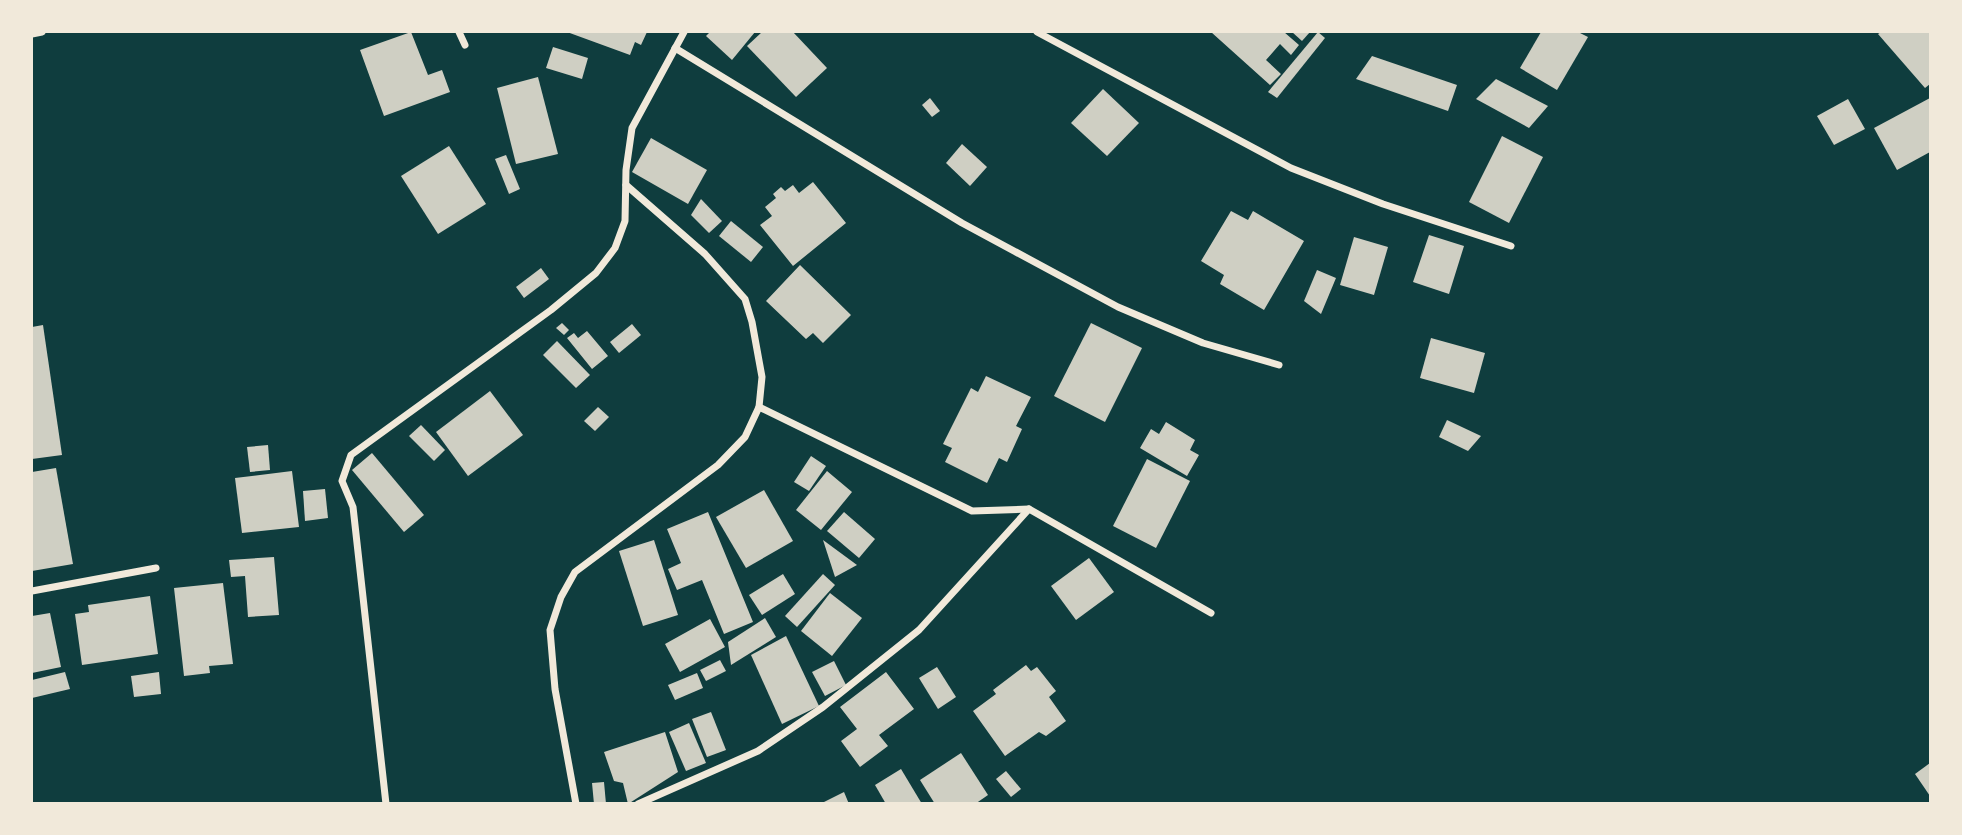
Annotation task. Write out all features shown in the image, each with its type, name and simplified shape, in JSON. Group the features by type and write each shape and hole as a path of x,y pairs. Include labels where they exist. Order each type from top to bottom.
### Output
{"street":[{"path":"32,34 42,32"},
{"path":"459,32 465,45"},
{"path":"386,803 354,507 342,481 351,456 551,310 596,273 615,248 625,221 626,170 632,128 684,32"},
{"path":"1037,32 1291,168 1383,204 1511,246"},
{"path":"675,48 962,223 1118,307 1203,342 1279,365"},
{"path":"576,803 554,677 550,630 561,597 575,572 718,465 745,437 759,407 762,377 745,299 705,254 626,185"},
{"path":"759,407 972,511 1029,509 1211,613"},
{"path":"638,803 758,751 823,707 919,630 1029,509"},
{"path":"32,591 156,568"}],"building":[{"path":"411,32 428,75 442,70 450,92 384,116 360,50"},
{"path":"567,32 647,32 641,45 635,42 630,55"},
{"path":"710,32 755,32 732,60 706,36"},
{"path":"762,32 793,32 827,68 796,97 747,46"},
{"path":"1211,32 1284,32 1299,45 1291,55 1280,44 1266,60 1281,74 1270,85"},
{"path":"1292,32 1310,32 1302,41"},
{"path":"1318,32 1325,38 1277,98 1268,92"},
{"path":"1541,32 1578,32 1588,37 1557,90 1520,68"},
{"path":"1930,32 1930,84 1925,88 1878,34"},
{"path":"553,47 588,58 582,79 546,68"},
{"path":"1372,56 1457,85 1448,111 1356,79"},
{"path":"538,77 558,154 516,164 497,88"},
{"path":"1496,79 1548,106 1529,128 1476,99"},
{"path":"1103,89 1139,123 1107,156 1071,123"},
{"path":"930,98 940,111 932,117 922,105"},
{"path":"1930,98 1930,152 1897,170 1874,128"},
{"path":"1848,99 1865,129 1834,145 1817,116"},
{"path":"1502,136 1543,157 1509,223 1469,202"},
{"path":"651,138 707,170 688,204 632,172"},
{"path":"962,144 987,167 970,186 946,163"},
{"path":"449,146 486,204 438,234 401,176"},
{"path":"506,155 520,189 509,194 495,159"},
{"path":"813,182 846,223 793,266 760,225 772,216 765,207 776,198 773,194 781,187 785,191 793,185 799,193"},
{"path":"701,199 722,221 709,233 691,215"},
{"path":"1231,211 1248,220 1253,211 1304,241 1264,310 1220,284 1224,275 1201,261"},
{"path":"731,221 763,247 751,262 719,236"},
{"path":"1429,235 1464,246 1449,294 1413,282"},
{"path":"1354,237 1388,247 1374,295 1340,285"},
{"path":"800,265 851,315 823,343 813,333 806,339 766,301"},
{"path":"541,268 549,279 524,298 516,287"},
{"path":"1317,270 1336,278 1321,314 1304,301"},
{"path":"562,323 569,330 564,335 556,328"},
{"path":"1091,323 1142,348 1105,422 1054,396"},
{"path":"632,324 641,335 619,353 610,342"},
{"path":"43,325 62,455 32,459 32,327"},
{"path":"587,331 608,356 592,369 567,338 574,333 578,338"},
{"path":"1431,338 1485,353 1474,393 1420,378"},
{"path":"557,341 590,375 576,388 543,355"},
{"path":"986,376 1031,397 1016,426 1022,429 1007,462 999,458 987,483 945,462 952,448 943,444 971,388 978,392"},
{"path":"490,391 523,435 468,476 436,432"},
{"path":"598,407 609,417 595,431 584,421"},
{"path":"1447,420 1481,436 1468,451 1439,437"},
{"path":"1166,422 1195,440 1190,450 1199,455 1187,476 1140,448 1151,429 1159,434"},
{"path":"421,425 445,450 434,461 409,436"},
{"path":"268,445 270,470 250,472 247,447"},
{"path":"372,453 424,515 404,532 352,470"},
{"path":"811,456 826,466 809,491 794,482"},
{"path":"1147,459 1190,481 1156,548 1113,526"},
{"path":"56,468 73,564 32,571 32,472"},
{"path":"292,471 299,527 242,533 235,478"},
{"path":"827,471 852,492 821,530 796,510"},
{"path":"325,489 328,518 305,521 303,491"},
{"path":"764,490 793,541 746,568 716,517"},
{"path":"708,512 753,622 724,634 702,580 677,590 668,569 681,563 667,529"},
{"path":"844,512 875,539 859,558 827,531"},
{"path":"654,540 678,615 643,626 619,551"},
{"path":"823,540 857,565 835,577"},
{"path":"274,557 279,615 248,617 245,576 231,577 229,560"},
{"path":"1089,558 1114,592 1076,620 1051,586"},
{"path":"783,574 795,594 762,615 749,595"},
{"path":"823,574 835,585 797,627 785,616"},
{"path":"223,583 233,664 209,666 210,673 184,676 174,588"},
{"path":"830,593 862,618 832,656 801,631"},
{"path":"150,596 158,654 82,665 75,614 89,612 88,605"},
{"path":"50,613 61,667 32,673 32,616"},
{"path":"765,618 776,637 731,665 728,642"},
{"path":"710,619 725,647 680,672 665,644"},
{"path":"786,636 819,706 782,724 751,655"},
{"path":"720,660 726,671 706,681 700,670"},
{"path":"834,661 846,685 825,696 812,672"},
{"path":"1026,665 1031,671 1037,667 1056,691 1049,697 1066,721 1046,736 1039,732 1005,756 973,711 996,694 993,690"},
{"path":"937,667 956,697 938,709 919,678"},
{"path":"65,672 70,689 32,698 32,680"},
{"path":"159,672 161,694 134,697 131,676"},
{"path":"886,672 914,709 879,735 888,746 860,767 841,741 857,729 840,707"},
{"path":"697,673 703,688 675,700 668,685"},
{"path":"711,712 726,750 707,757 692,719"},
{"path":"689,723 706,763 686,771 669,732"},
{"path":"665,732 678,772 628,804 623,783 614,781 604,752"},
{"path":"961,753 988,795 975,804 935,804 920,780"},
{"path":"1930,763 1930,796 1915,774"},
{"path":"901,769 922,804 886,804 875,785"},
{"path":"1006,771 1021,789 1011,797 996,779"},
{"path":"604,782 606,804 594,804 592,783"},
{"path":"844,792 849,804 820,804"}]}
